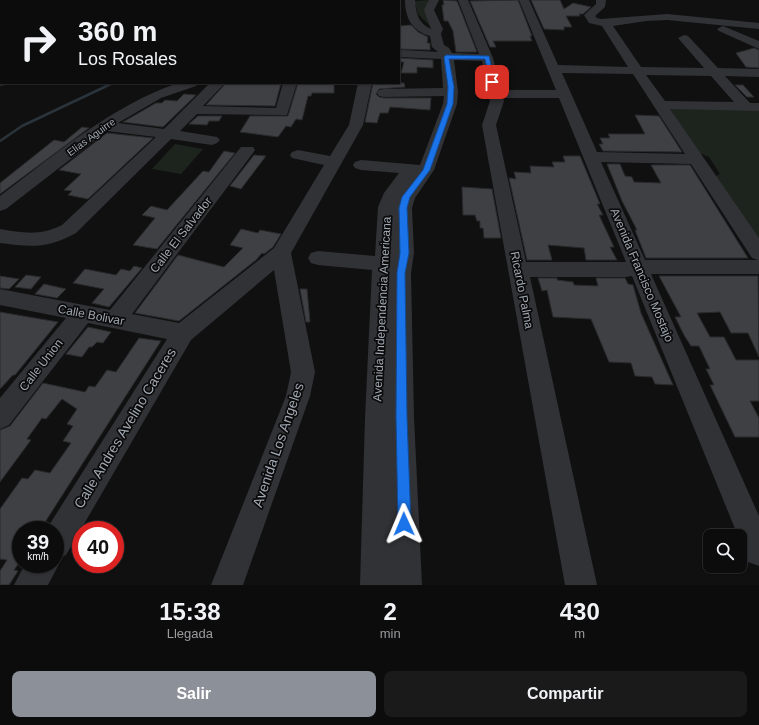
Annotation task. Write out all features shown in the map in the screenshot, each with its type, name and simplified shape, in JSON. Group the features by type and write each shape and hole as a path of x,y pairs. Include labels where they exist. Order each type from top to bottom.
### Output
{"street":[{"path":"410,0 410,9 414,21 439,48"},
{"name":"Avenida Independencia Americana","path":"406,585 401,417 393,265 387,207 392,193 418,169 429,127 444,92 437,30 429,10 434,0"},
{"name":"Ricardo Palma","path":"463,0 487,58 497,101 489,125 582,585"},
{"name":"Avenida Francisco Mostajo","path":"524,0 759,551"},
{"path":"601,0 601,5 589,15 593,22 606,24 654,17 707,21 732,28 759,45"},
{"path":"606,24 759,253"},
{"path":"732,28 757,25"},
{"path":"684,38 752,107"},
{"path":"403,54 439,48 487,58"},
{"path":"554,69 759,73"},
{"name":"Elías Aguirre","path":"0,205 104,126 156,95 188,84"},
{"path":"193,110 282,112 290,84"},
{"path":"281,253 356,125 365,84"},
{"path":"0,236 38,241 54,238 69,229 193,110 209,85"},
{"path":"384,93 444,92"},
{"path":"495,94 565,94"},
{"path":"659,105 752,107"},
{"path":"104,126 212,140"},
{"name":"Calle El Salvador","path":"115,320 247,150"},
{"path":"298,155 333,162"},
{"path":"592,157 697,159"},
{"path":"361,165 418,169"},
{"name":"Calle Andres Avelino Caceres","path":"64,529 183,333 281,253"},
{"name":"Avenida Los Angeles","path":"227,585 298,396 302,372 281,253"},
{"path":"318,258 393,265"},
{"name":"Avenida Independencia Americana","path":"376,585 378,418 393,265"},
{"path":"518,269 625,270 638,267 759,267"},
{"name":"Calle Bolivar","path":"0,297 183,333"},
{"name":"Calle Union","path":"0,417 82,314"},
{"path":"30,585 37,573"}],"shaded area":[{"path":"429,0 432,28 418,14 414,1"},
{"path":"669,107 759,109 759,246 714,177 720,174 709,157 697,152"},
{"path":"175,144 203,149 181,174 152,169"}],"building":[{"path":"443,0 457,1 477,52 456,52 453,31 448,21 444,21 442,5 444,5"},
{"path":"518,0 532,36 530,36 532,41 493,41 496,47 490,47 470,1"},
{"path":"531,0 560,0 564,9 573,3 591,7 583,14 579,14 580,16 566,16 572,27 564,27 564,30 544,29"},
{"path":"411,25 418,32 428,37 427,43 430,43 430,50 400,49 400,26"},
{"path":"754,48 759,50 759,68 746,67 736,53"},
{"path":"400,58 433,60 433,68 417,67 417,73 401,73 404,62 400,62"},
{"path":"404,83 405,87 379,89 376,94 379,97 431,98 430,110 390,107 388,113 380,113 377,123 365,122 373,84"},
{"path":"225,84 281,84 275,106 206,105"},
{"path":"298,84 334,84 334,93 312,93 311,96 308,96 302,120 296,119 291,127 286,126 278,137 240,132 250,116 288,116"},
{"path":"735,85 743,85 754,97 747,97"},
{"path":"184,94 196,95 163,127 123,122 156,103 162,103 165,100 177,101"},
{"path":"635,115 659,116 682,152 603,151 599,144 603,144 600,138 610,138 608,134 645,134"},
{"path":"198,116 222,116 219,121 209,121 207,125 189,124"},
{"path":"82,127 89,128 0,194 0,183 54,140 64,142"},
{"path":"107,133 153,138 88,199 68,195 72,191 64,190 81,174 59,170"},
{"path":"224,151 235,153 157,249 133,245 155,218 142,215 151,206 167,210 203,171 209,172"},
{"path":"254,155 266,156 241,189 230,186"},
{"path":"563,156 580,156 600,204 597,204 603,215 599,215 614,247 610,247 617,260 586,260 584,248 548,245 552,260 527,260 509,178 516,179 514,172 531,173 530,166 554,167 552,162 565,162"},
{"path":"607,164 620,164 625,176 632,177 634,182 661,183 651,165 690,165 748,258 646,258 635,230 637,230 622,201"},
{"path":"462,187 492,189 501,238 484,238 483,228 480,228 480,221 477,221 475,215 463,215"},
{"path":"241,229 258,233 260,230 281,234 273,247 264,254 262,253 256,260 179,321 135,313 178,255 224,267 243,248 230,245"},
{"path":"134,266 142,268 109,307 92,303 104,289 73,283 85,269 116,275 121,269 130,271"},
{"path":"26,275 41,277 31,289 15,287"},
{"path":"0,276 19,279 9,289 0,288"},
{"path":"659,276 758,276 759,357 748,333 731,333 720,312 697,313 710,337 724,337 736,360 759,360 759,401 750,401 759,418 759,437 735,437 710,385 714,385 706,369 710,369 699,346 691,346 684,335 675,317 681,317"},
{"path":"538,278 557,278 557,280 573,282 574,285 598,286 596,278 625,278 628,284 633,285 641,313 673,385 655,384 652,377 635,376 631,363 609,362 591,319 553,317 547,290 542,291"},
{"path":"44,284 66,289 57,298 35,294"},
{"path":"300,289 307,289 310,322 306,322"},
{"path":"0,312 58,322 15,375 13,375 0,389"},
{"path":"88,327 111,332 103,343 97,342 92,347 89,347 82,357 66,354"},
{"path":"139,338 161,341 46,521 12,521 12,573 17,573 9,585 0,585 0,571 7,560 0,559 0,509 22,478 28,479 35,470 50,473 71,443 63,441 73,426 67,424 77,409 62,399 46,419 42,418 27,439 31,440 0,482 0,430 10,426 43,383 85,392 89,386 95,387 107,370 116,372"}],"waterway":[{"path":"0,141 22,126 111,84"}],"route":[{"path":"404,524 401,417 401,273 404,253 403,208 406,197 426,170 450,104 451,87 446,57 487,58 492,82"}]}
